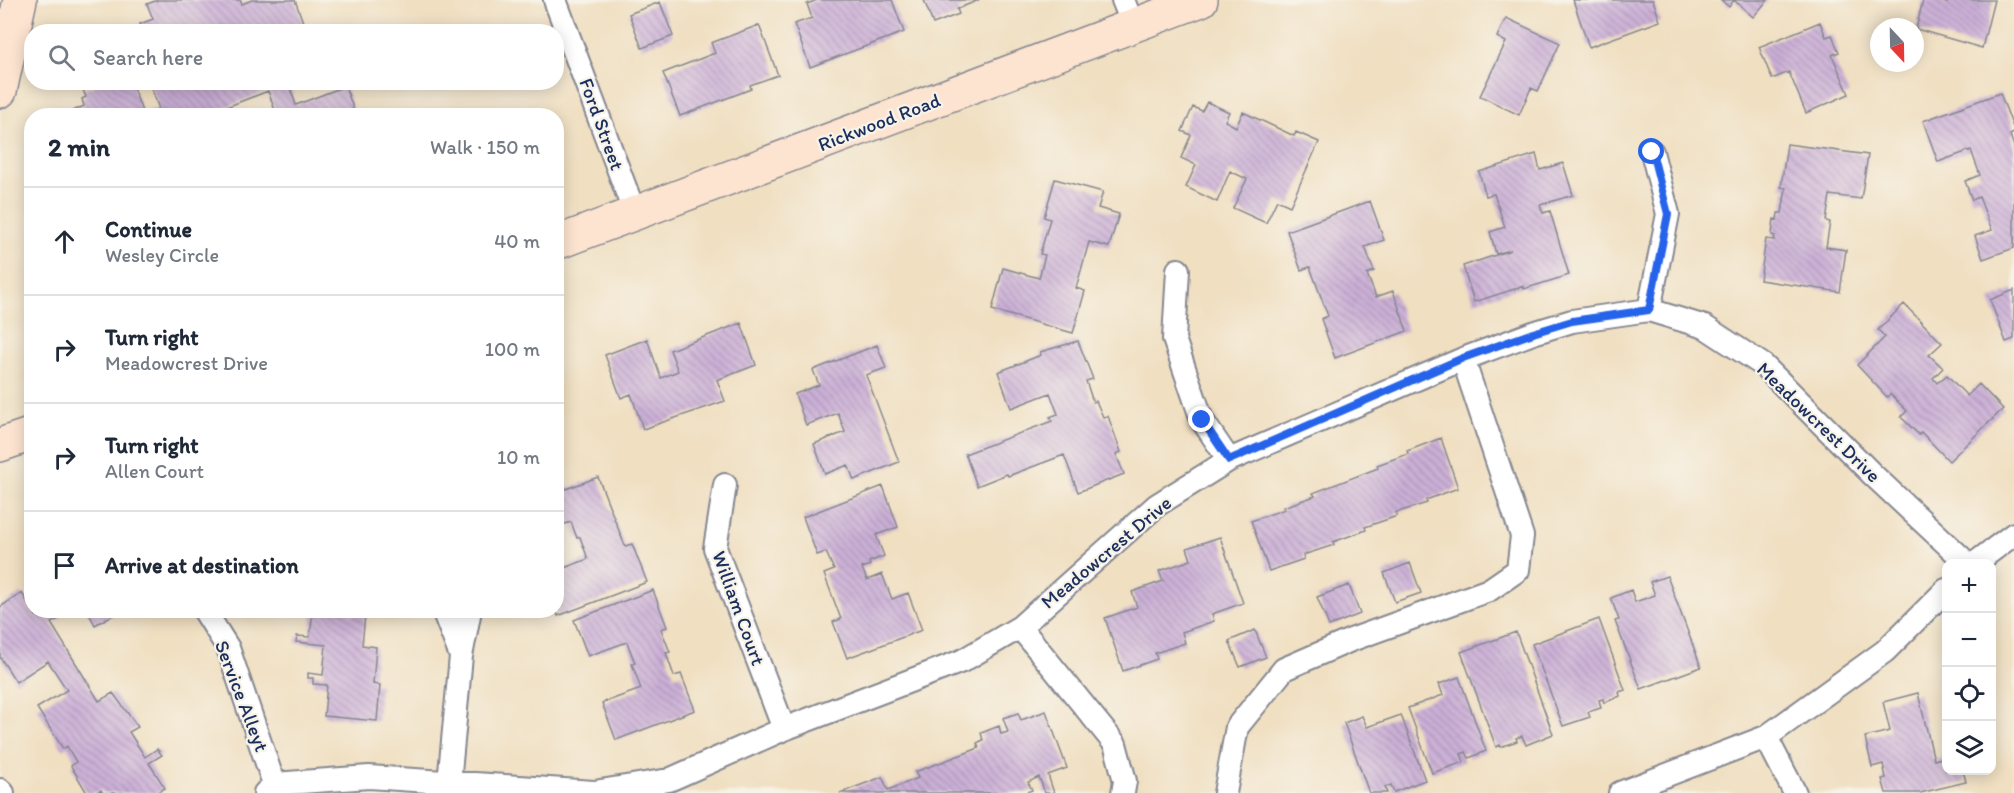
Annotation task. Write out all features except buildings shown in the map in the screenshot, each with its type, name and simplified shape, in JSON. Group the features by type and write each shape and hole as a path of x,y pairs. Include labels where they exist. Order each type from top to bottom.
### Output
{"main road":[{"path":"0,90 20,0"},
{"name":"Rickwood Road","path":"564,240 635,214 1128,13 1201,0"},
{"path":"0,445 24,437"}],"street":[{"name":"Ford Street","path":"555,0 564,24"},
{"name":"Ford Street","path":"564,24 635,214"},
{"path":"1649,310 1668,214 1652,152"},
{"path":"1178,270 1173,339 1202,420 1229,460"},
{"name":"Meadowcrest Drive","path":"269,788 369,777 594,792 669,780 783,729 962,662 1020,627 1157,505 1229,460 1463,358 1572,321 1649,310 1705,327 1763,365 1873,475 1963,559"},
{"path":"1226,793 1238,727 1284,669 1350,640 1489,590 1518,570 1522,536 1463,358"},
{"name":"William Court","path":"725,484 715,548 783,729"},
{"path":"1981,559 2014,534"},
{"path":"1620,793 1766,737 1885,651 1942,595"},
{"name":"Service Alleyt","path":"209,618 228,648 269,788"},
{"path":"445,618 461,656"},
{"path":"449,783 461,656 468,618"},
{"path":"1020,627 1115,744 1125,781 1123,793"},
{"path":"1766,737 1795,793"}],"route":[{"path":"1202,420 1229,460 1463,358 1533,333 1572,321 1649,310 1668,214 1652,152"}]}
